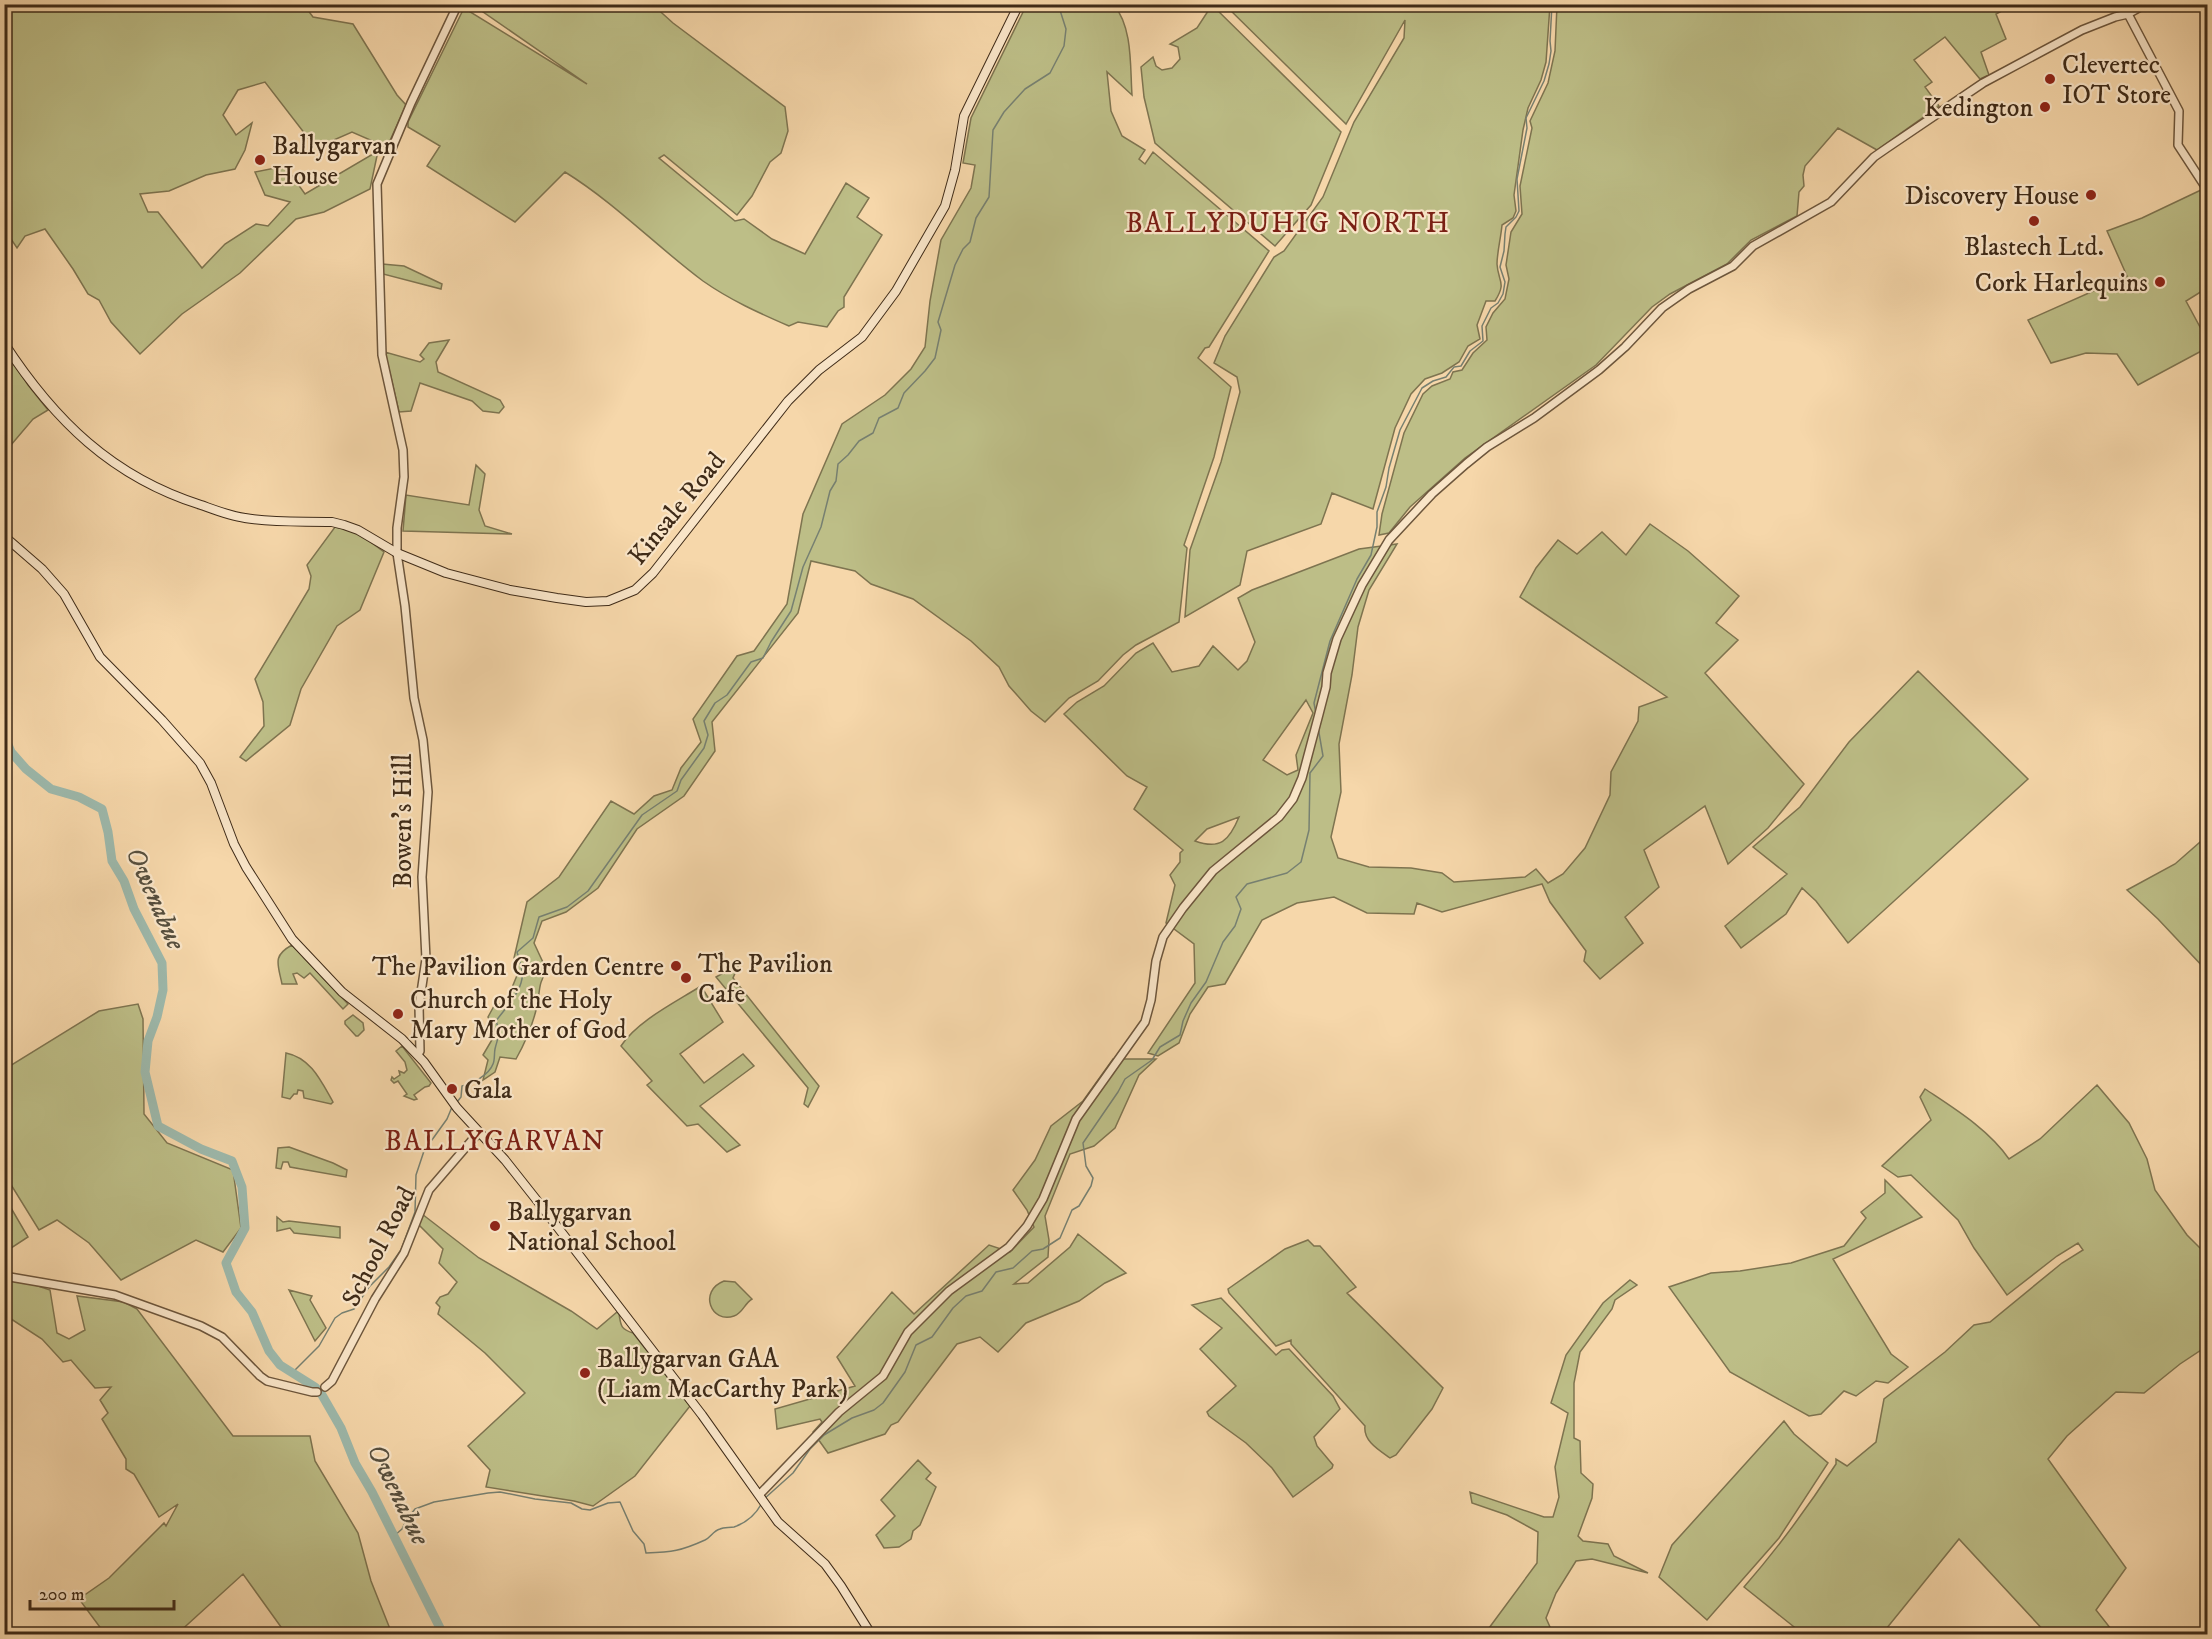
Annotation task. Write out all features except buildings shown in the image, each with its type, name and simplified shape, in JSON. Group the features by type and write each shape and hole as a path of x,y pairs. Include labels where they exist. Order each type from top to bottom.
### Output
{"main road":[{"name":"Kinsale Road","path":"4,343 27,378 56,413 107,458 146,483 185,501 244,518 332,522 344,525 358,530 397,553 435,569 510,590 586,602 618,598 634,590 653,573 788,401 819,370 862,337 896,291 945,206 955,170 964,116 1019,4"},
{"path":"4,536 42,568 64,594 100,657 117,677 162,720 200,763 212,783 226,824 242,860 259,891 292,939 342,992 402,1039 418,1055 455,1105 505,1160 539,1203 778,1522 825,1564 842,1586 871,1635"}],"street":[{"name":"Bowen's Hill","path":"418,1055 420,1051 419,1006 426,959 422,877 428,792 397,553 404,459 382,355 377,184 411,103 458,4"},
{"path":"762,1498 839,1412 883,1376 908,1332 949,1291 1009,1247 1028,1226 1043,1199 1077,1119 1145,1022 1163,937 1213,871 1266,828 1287,807 1299,784 1317,721 1330,660 1344,622 1362,585 1389,540 1432,494 1476,455 1534,418 1612,359 1668,303 1687,290 1733,266 1754,246 1831,202 1874,158 1983,83 2082,30 2128,14 2146,4"},
{"path":"2128,14 2179,111 2178,146 2208,191"},
{"name":"School Road","path":"325,1387 332,1381 375,1299 404,1253 429,1190 479,1132"},
{"path":"4,1276 115,1295 201,1326 222,1337 267,1381 317,1392"}],"green space":[{"path":"1027,4 1114,5 1125,25 1130,60 1132,95 1107,72 1111,111 1122,136 1145,150 1139,159 1145,164 1153,152 1269,251 1209,347 1205,348 1198,358 1231,387 1214,457 1184,545 1187,548 1179,622 1136,645 1098,681 1069,698 1045,722 1031,711 1009,686 999,667 971,641 913,599 871,584 855,571 811,561 798,613 712,722 715,751 684,796 637,829 598,888 566,912 542,921 534,943 547,971 541,983 537,1006 526,1040 516,1059 500,1057 495,1072 483,1080 488,1060 483,1055 496,1033 488,1017 494,1006 506,1002 518,973 514,958 527,902 559,877 611,801 634,814 654,796 672,790 681,768 701,742 693,719 737,656 754,651 787,604 803,514 842,424 885,395 911,369 925,347 930,301 941,240 971,188 975,165 963,163 971,118"},
{"path":"4,5 304,5 313,17 353,24 397,95 406,105 388,145 384,146 352,132 327,143 312,143 265,82 238,90 223,115 236,135 252,123 245,150 235,169 206,175 169,191 140,194 148,212 158,212 202,268 225,244 256,224 268,226 290,202 265,195 255,172 285,166 305,194 378,151 370,189 324,212 296,219 240,273 182,314 140,354 111,322 99,300 88,294 45,229 25,236 17,248 5,230"},
{"path":"473,5 653,5 673,23 785,107 788,131 781,153 770,162 752,196 737,215 664,155 659,158 735,221 744,219 772,239 805,254 846,183 869,198 857,217 882,235 844,297 844,307 838,311 827,327 798,322 789,326 724,294 686,268 601,197 565,172 515,222 427,166 440,146 408,127 408,122 464,8 587,84"},
{"path":"1212,5 1341,132 1311,205 1275,246 1155,143 1144,97 1141,67 1153,57 1156,66 1162,70 1172,68 1180,59 1178,47 1170,44 1197,28"},
{"path":"1225,5 1550,5 1546,62 1541,80 1528,108 1523,130 1514,195 1516,211 1513,218 1502,225 1497,264 1501,290 1495,301 1486,301 1477,325 1480,339 1468,346 1459,362 1442,373 1425,379 1411,394 1395,428 1373,509 1332,493 1321,524 1247,551 1240,585 1185,617 1190,550 1221,462 1240,392 1237,377 1214,363 1225,336 1274,257 1284,251 1323,197 1354,122 1404,38 1405,20 1346,124"},
{"path":"1557,5 2013,5 1996,14 2006,39 1981,52 1989,75 1980,79 1945,37 1914,60 1932,82 1925,87 1939,106 1877,150 1838,128 1805,166 1804,186 1799,192 1797,216 1751,240 1727,264 1670,294 1652,307 1596,365 1465,458 1410,507 1389,533 1379,535 1382,514 1404,433 1423,394 1432,386 1450,379 1453,372 1462,370 1473,353 1487,340 1486,327 1493,313 1505,299 1509,279 1506,265 1511,232 1522,214 1520,186 1532,128 1530,121 1548,83 1555,51"},
{"name":"Cork Harlequins","path":"2201,190 2207,197 2207,288 2186,301 2207,340 2207,348 2138,385 2117,354 2086,353 2051,363 2028,320 2127,276 2107,231 2142,218"},
{"path":"382,264 404,266 442,284 441,289 383,274"},
{"path":"449,340 436,362 438,372 500,400 504,407 499,413 483,411 472,401 420,383 411,411 399,412 385,352 420,362 424,359 420,355 429,343"},
{"path":"4,347 28,385 48,410 33,419 11,445 5,441"},
{"path":"476,465 485,474 479,510 485,526 512,534 403,531 406,495 469,505"},
{"path":"1650,524 1688,551 1739,596 1716,623 1738,640 1705,673 1804,784 1768,828 1728,864 1705,806 1644,850 1659,887 1625,917 1643,943 1600,979 1584,961 1586,951 1550,902 1542,884 1442,912 1417,903 1414,914 1367,913 1334,897 1297,903 1262,920 1225,984 1208,987 1190,1014 1179,1043 1158,1056 1148,1053 1195,983 1194,944 1166,923 1175,885 1170,875 1180,862 1180,853 1183,850 1134,809 1147,787 1127,776 1064,714 1077,702 1104,686 1136,653 1153,643 1172,672 1199,666 1213,646 1238,670 1247,661 1255,642 1238,598 1252,590 1359,549 1397,544 1369,590 1358,627 1339,744 1341,792 1331,837 1338,858 1369,867 1411,868 1442,873 1454,882 1525,877 1536,869 1548,883 1563,874 1585,848 1610,795 1611,772 1638,721 1639,707 1667,697 1520,597 1536,568 1558,540 1577,554 1602,532 1626,555","holes":["1306,700 1313,713 1296,755 1298,770 1287,775 1263,760","1239,817 1223,841 1217,844 1195,841 1207,829"]},
{"path":"335,527 357,532 384,552 360,610 337,626 301,689 290,725 246,761 240,757 264,726 263,702 255,679 309,589 311,576 307,565"},
{"path":"1918,671 2028,779 1848,943 1816,901 1802,888 1786,914 1741,948 1725,926 1787,874 1753,847 1800,807 1849,742"},
{"path":"2207,836 2207,971 2127,890 2175,864"},
{"path":"292,945 348,1004 343,1009 310,973 304,978 297,973 293,974 297,984 282,984 278,966 279,957"},
{"path":"739,964 733,978 819,1086 808,1107 804,1104 808,1088 716,977"},
{"path":"701,986 723,1022 680,1054 704,1083 743,1054 754,1066 700,1106 740,1145 727,1152 698,1124 687,1126 647,1085 652,1081 621,1046 647,1020"},
{"path":"138,1004 143,1019 144,1114 167,1143 233,1170 241,1228 223,1252 196,1240 121,1280 89,1243 57,1220 39,1230 5,1175 5,1056 10,1066 99,1011"},
{"path":"353,1015 363,1023 364,1030 358,1036 345,1024 345,1021"},
{"path":"402,1046 431,1083 414,1095 417,1099 414,1100 404,1096 407,1094 398,1081 394,1083 391,1080 392,1077 394,1079 400,1075 399,1071 404,1073 407,1070 405,1062 396,1051"},
{"path":"286,1053 309,1065 324,1086 333,1102 331,1104 304,1098 303,1091 298,1090 297,1094 290,1099 282,1097"},
{"path":"1113,1059 1156,1059 1139,1075 1115,1128 1094,1146 1070,1154 1045,1216 1049,1240 1048,1257 1014,1284 1028,1283 1070,1247 1078,1234 1126,1273 1105,1283 1079,1301 1026,1323 998,1352 980,1337 957,1344 898,1422 891,1425 885,1434 828,1453 813,1432 822,1422 820,1419 777,1429 775,1409 855,1386 837,1357 892,1292 914,1314 989,1245 1010,1252 1034,1227 1027,1210 1013,1190 1035,1160 1051,1126 1083,1101"},
{"path":"2097,1085 2129,1123 2147,1159 2155,1190 2187,1235 2208,1256 2207,1346 2144,1393 2116,1392 2067,1436 2048,1459 2126,1568 2096,1610 2111,1629 2102,1634 2047,1634 1959,1539 1882,1634 1803,1634 1744,1587 1804,1512 1836,1464 1836,1459 1847,1466 1876,1442 1884,1399 1945,1352 1974,1325 1990,1322 2062,1263 2083,1250 2078,1243 2057,1256 2007,1295 1974,1248 1958,1220 1911,1175 1898,1177 1882,1166 1931,1120 1920,1097 1925,1089 1981,1129 2009,1159 2040,1139"},
{"path":"289,1147 347,1170 346,1177 290,1167 288,1162 283,1162 281,1169 276,1168 278,1148"},
{"path":"1885,1180 1922,1217 1833,1259 1891,1354 1908,1367 1888,1383 1876,1381 1856,1396 1844,1391 1821,1414 1809,1416 1730,1372 1669,1287 1711,1273 1791,1263 1844,1246 1866,1218 1861,1212 1885,1193"},
{"path":"4,1196 28,1237 5,1252 4,1252"},
{"name":"Ballygarvan GAA (Liam MacCarthy Park)","path":"422,1214 479,1258 571,1311 597,1329 617,1312 623,1328 633,1333 690,1406 635,1476 593,1506 486,1487 490,1470 468,1446 525,1393 485,1353 438,1314 440,1307 436,1303 440,1297 448,1294 457,1282 439,1263 443,1249 418,1224"},
{"path":"277,1217 283,1222 340,1227 340,1238 294,1233 290,1228 277,1231"},
{"path":"1308,1240 1314,1246 1320,1246 1356,1287 1347,1293 1443,1388 1432,1409 1396,1455 1390,1458 1369,1441 1365,1426 1291,1344 1291,1340 1276,1346 1229,1293 1228,1289 1285,1249"},
{"path":"5,1280 29,1283 50,1290 57,1333 69,1339 85,1330 77,1296 124,1302 137,1309 233,1436 310,1436 315,1461 358,1533 371,1581 392,1634 286,1634 243,1574 177,1634 105,1634 79,1599 109,1578 164,1523 166,1526 178,1504 159,1517 134,1474 126,1469 126,1459 102,1419 108,1413 100,1400 111,1387 95,1388 71,1360 63,1362 42,1339 5,1315"},
{"path":"1630,1280 1637,1285 1615,1300 1612,1309 1580,1352 1574,1383 1574,1438 1580,1441 1581,1473 1593,1484 1592,1498 1578,1536 1583,1541 1608,1544 1614,1556 1648,1573 1592,1559 1576,1561 1556,1593 1546,1618 1550,1627 1540,1634 1478,1634 1477,1632 1489,1628 1537,1563 1538,1532 1507,1515 1472,1503 1470,1492 1544,1517 1553,1517 1559,1497 1555,1467 1568,1413 1551,1403 1566,1355 1603,1303"},
{"path":"724,1281 735,1282 752,1299 734,1316 719,1315 711,1305 711,1292"},
{"path":"289,1290 312,1296 310,1300 326,1328 315,1341"},
{"path":"1221,1298 1276,1355 1282,1350 1289,1349 1333,1396 1340,1409 1314,1437 1317,1446 1333,1465 1332,1468 1293,1497 1272,1468 1246,1443 1209,1416 1207,1412 1236,1386 1200,1349 1222,1328 1192,1305"},
{"path":"1784,1421 1794,1434 1828,1463 1779,1538 1707,1620 1659,1577 1672,1545"},
{"path":"918,1460 931,1473 926,1479 936,1487 920,1525 913,1531 911,1539 899,1547 884,1548 876,1535 895,1516 881,1500"}],"waterway":[{"path":"457,1102 461,1097 462,1086 480,1078 493,1064 498,1035 496,1021 514,998 522,978 517,952 533,938 539,917 567,907 588,891 642,815 677,791 681,780 704,748 708,735 704,721 715,703 727,695 751,662 763,658 791,611 803,567 821,527 830,491 836,481 838,464 859,441 873,433 879,418 898,408 904,393 935,358 941,330 938,322 955,265 963,249 970,242 976,218 989,197 993,130 1004,112 1025,89 1050,73 1064,46 1066,29 1058,4"},
{"path":"1316,714 1314,703 1330,641 1357,579 1371,555 1377,527 1377,512 1386,487 1400,430 1422,388 1446,377 1454,367 1461,366 1470,351 1483,341 1482,326 1491,308 1498,303 1503,294 1505,282 1500,267 1506,227 1519,211 1517,179 1527,128 1526,118 1544,81 1549,64 1552,4"},
{"path":"764,1499 793,1473 810,1449 824,1435 852,1418 874,1410 883,1403 905,1372 916,1345 932,1337 953,1308 966,1296 982,1291 996,1272 1013,1268 1032,1251 1043,1249 1060,1238 1072,1210 1079,1206 1093,1178 1086,1166 1083,1143 1125,1079 1152,1060 1160,1047 1180,1035 1191,1003 1206,982 1223,942 1235,926 1241,909 1236,897 1247,884 1287,873 1301,862 1309,830 1310,773 1323,756 1318,727"},
{"name":"Owenabue","path":"4,735 11,752 26,769 51,789 79,797 102,809 112,861 124,881 134,909 162,963 163,990 157,1017 148,1041 145,1072 158,1126 201,1149 232,1161 242,1187 245,1228 226,1263 236,1292 252,1312 269,1351 280,1365 315,1387 322,1395 341,1428 355,1463 372,1492 443,1634"},
{"path":"296,1376 295,1370 319,1346 335,1318 354,1309 369,1287 389,1267 401,1250 415,1212 416,1175 424,1151 447,1119 452,1107"},
{"path":"394,1536 402,1529 415,1509 434,1502 500,1492 571,1503 582,1509 590,1510 608,1503 620,1502 633,1531 644,1544 646,1553 663,1552 689,1547 705,1540 718,1530 743,1523 757,1511 762,1503"}],"place":[{"name":"Clevertec IOT Store","path":"2050,79"},
{"name":"Kedington","path":"2045,107"},
{"name":"Ballygarvan House","path":"260,160"},
{"name":"Discovery House","path":"2091,195"},
{"name":"Blastech Ltd.","path":"2034,221"},
{"name":"Cork Harlequins","path":"2160,282"},
{"name":"The Pavilion Garden Centre","path":"676,966"},
{"name":"The Pavilion Cafe","path":"686,978"},
{"name":"Church of the Holy Mary Mother of God","path":"398,1014"},
{"name":"Gala","path":"452,1089"},
{"name":"Ballygarvan National School","path":"495,1226"},
{"name":"Ballygarvan GAA (Liam MacCarthy Park)","path":"585,1373"}],"district":[{"name":"BALLYDUHIG NORTH","path":"1288,222"},
{"name":"BALLYGARVAN","path":"495,1140"}]}
